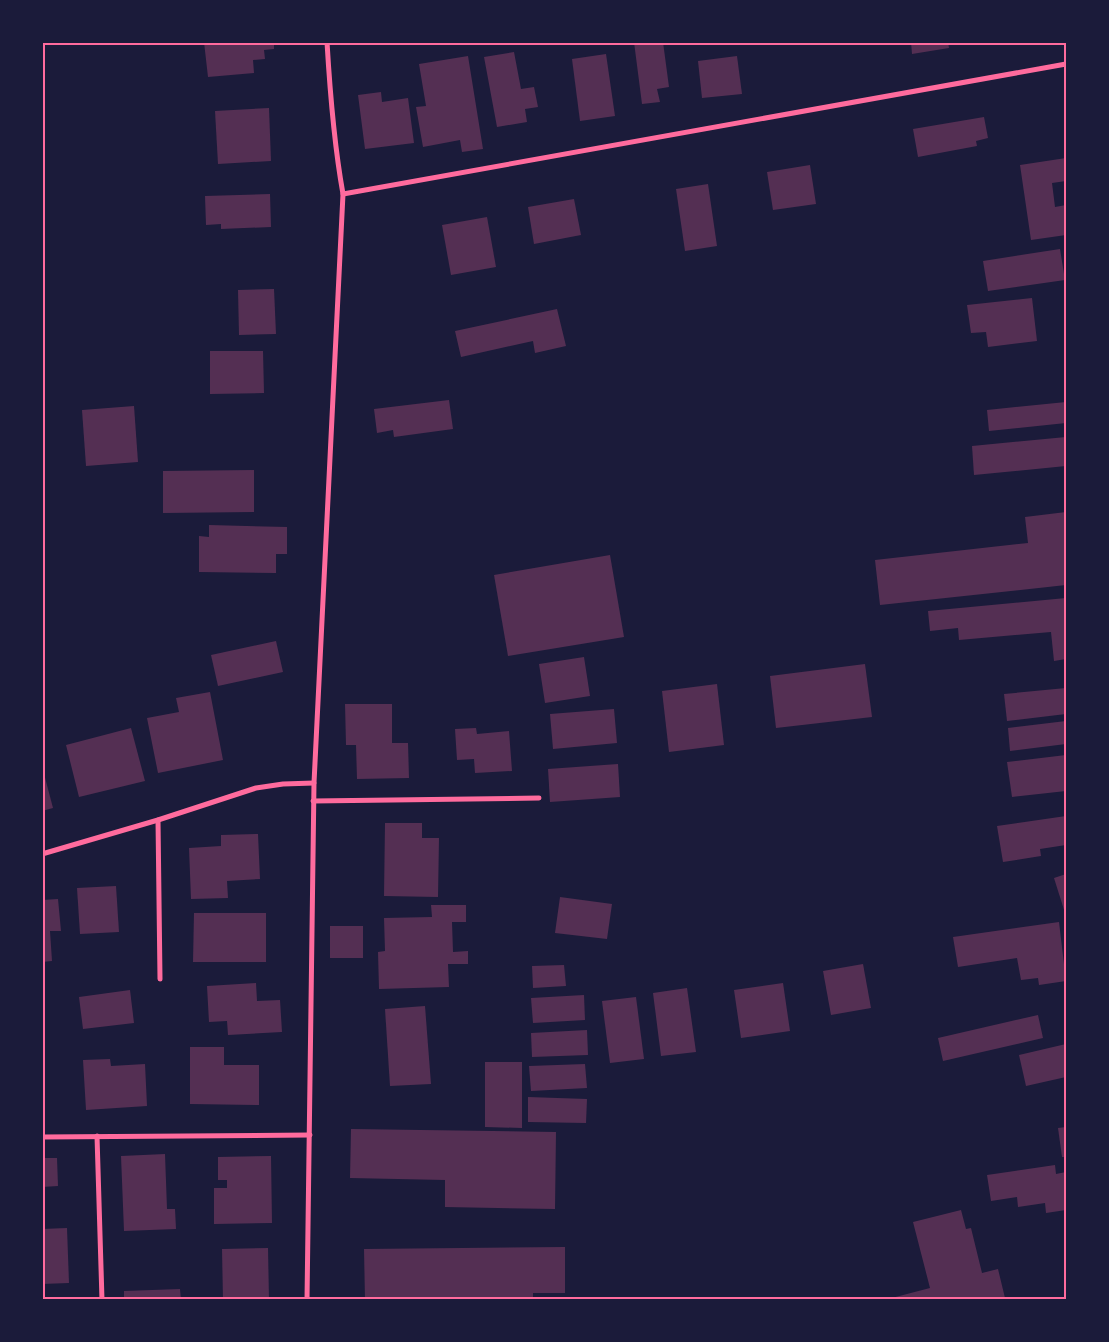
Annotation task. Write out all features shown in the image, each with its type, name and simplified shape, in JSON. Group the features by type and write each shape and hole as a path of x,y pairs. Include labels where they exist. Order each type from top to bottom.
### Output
{"street":[{"path":"307,1300 313,801 343,194 337,162 327,42"},
{"path":"343,194 1066,64"},
{"path":"42,854 158,820 256,788 283,784 314,783"},
{"path":"313,801 539,798"},
{"path":"158,820 160,979"},
{"path":"42,1137 310,1135"},
{"path":"97,1136 102,1300"}],"building":[{"path":"204,42 274,42 274,49 264,50 265,59 253,60 254,73 208,77"},
{"path":"634,42 663,42 669,87 657,89 660,102 642,104"},
{"path":"911,42 948,42 949,48 912,54"},
{"path":"514,52 521,89 534,87 538,107 525,109 527,122 497,127 484,57"},
{"path":"606,54 615,116 580,121 572,59"},
{"path":"468,56 483,149 462,152 460,140 423,147 416,107 426,106 419,64"},
{"path":"737,56 742,94 702,98 698,61"},
{"path":"381,92 382,102 408,98 414,143 365,149 358,95"},
{"path":"269,108 271,161 218,164 215,111"},
{"path":"984,117 988,138 976,141 977,146 918,157 913,129"},
{"path":"1066,158 1066,181 1052,183 1055,207 1066,205 1066,235 1031,240 1020,165"},
{"path":"810,165 816,204 773,210 767,172"},
{"path":"708,184 717,246 685,251 676,189"},
{"path":"270,194 271,227 221,229 221,224 206,225 205,196"},
{"path":"574,199 581,235 534,244 528,207"},
{"path":"487,217 496,267 451,275 442,225"},
{"path":"1060,249 1065,280 988,291 983,261"},
{"path":"274,289 276,334 239,335 238,290"},
{"path":"1032,298 1037,341 988,347 986,332 971,333 967,305"},
{"path":"557,309 566,346 535,353 533,341 461,357 455,331"},
{"path":"210,351 263,351 264,393 210,394"},
{"path":"449,400 453,429 394,437 393,430 377,433 374,409"},
{"path":"1066,402 1066,423 989,431 987,410"},
{"path":"134,406 138,462 86,466 82,410"},
{"path":"1066,437 1066,466 974,475 972,446"},
{"path":"254,470 254,512 163,513 163,471"},
{"path":"1066,512 1066,585 880,605 875,560 1028,543 1025,517"},
{"path":"209,525 287,527 287,554 276,554 276,573 199,572 199,536 209,537"},
{"path":"610,555 624,637 508,656 494,575"},
{"path":"1066,598 1066,659 1054,661 1051,632 959,640 958,628 930,631 928,611"},
{"path":"276,641 283,672 218,686 211,655"},
{"path":"584,657 590,696 545,703 539,664"},
{"path":"865,664 872,717 776,728 770,676"},
{"path":"717,684 724,745 669,752 662,691"},
{"path":"1066,688 1066,714 1007,721 1004,694"},
{"path":"210,692 223,760 158,773 147,718 179,712 176,698"},
{"path":"345,704 392,704 392,743 408,743 409,778 357,779 356,745 346,745"},
{"path":"614,709 617,743 553,749 550,714"},
{"path":"1066,721 1066,744 1010,751 1008,728"},
{"path":"131,728 145,781 79,797 66,745"},
{"path":"476,728 477,734 509,731 512,771 475,773 474,759 457,760 455,729"},
{"path":"1066,755 1066,791 1012,797 1007,762"},
{"path":"618,764 620,797 550,802 548,769"},
{"path":"42,771 53,808 42,811"},
{"path":"1066,816 1066,845 1040,849 1041,856 1003,862 997,826"},
{"path":"385,823 422,823 422,838 439,838 438,897 384,896"},
{"path":"258,834 260,879 227,881 228,898 191,899 189,848 221,846 221,835"},
{"path":"1066,874 1066,913 1065,913 1054,878"},
{"path":"116,886 119,932 80,934 77,888"},
{"path":"560,897 612,904 607,939 555,933"},
{"path":"58,899 61,931 50,931 52,961 42,962 42,900"},
{"path":"431,905 466,905 466,922 452,922 453,952 468,951 468,964 448,964 449,987 379,989 378,952 385,951 384,918 432,917"},
{"path":"194,913 266,913 266,962 193,962"},
{"path":"1059,922 1066,981 1039,985 1038,978 1021,980 1017,958 958,967 953,937"},
{"path":"330,926 363,926 363,958 330,958"},
{"path":"863,964 871,1008 831,1015 823,971"},
{"path":"564,965 566,986 533,988 532,966"},
{"path":"256,983 257,1001 280,1000 282,1032 228,1035 227,1021 209,1022 207,986"},
{"path":"783,983 790,1031 741,1038 734,990"},
{"path":"687,988 696,1052 661,1056 653,993"},
{"path":"130,990 134,1023 83,1029 79,997"},
{"path":"584,995 585,1020 533,1023 531,998"},
{"path":"636,997 644,1059 610,1063 602,1001"},
{"path":"425,1006 431,1084 390,1086 385,1009"},
{"path":"1038,1015 1043,1038 943,1061 938,1038"},
{"path":"587,1030 588,1055 532,1057 531,1033"},
{"path":"1066,1044 1066,1077 1026,1086 1019,1055"},
{"path":"190,1047 224,1047 224,1065 259,1065 259,1105 190,1104"},
{"path":"110,1059 111,1066 145,1064 147,1106 86,1110 83,1060"},
{"path":"485,1062 522,1062 522,1128 485,1127"},
{"path":"585,1064 587,1088 531,1091 529,1066"},
{"path":"528,1097 587,1099 586,1123 528,1122"},
{"path":"1066,1127 1066,1157 1062,1157 1058,1128"},
{"path":"351,1129 556,1132 555,1209 445,1207 445,1180 350,1178"},
{"path":"165,1154 167,1209 175,1209 176,1229 124,1231 121,1156"},
{"path":"271,1156 272,1223 214,1224 214,1188 227,1188 227,1180 218,1180 218,1157"},
{"path":"42,1158 57,1158 58,1186 42,1187"},
{"path":"1055,1165 1056,1174 1066,1172 1066,1210 1046,1213 1045,1203 1018,1207 1017,1197 991,1201 987,1175"},
{"path":"961,1210 966,1229 971,1228 982,1273 998,1269 1005,1298 884,1300 930,1288 913,1222"},
{"path":"67,1228 69,1283 42,1284 42,1229"},
{"path":"565,1247 565,1293 533,1293 533,1300 365,1300 364,1249"},
{"path":"268,1248 269,1300 223,1300 222,1249"},
{"path":"180,1289 181,1300 124,1300 124,1291"}]}
